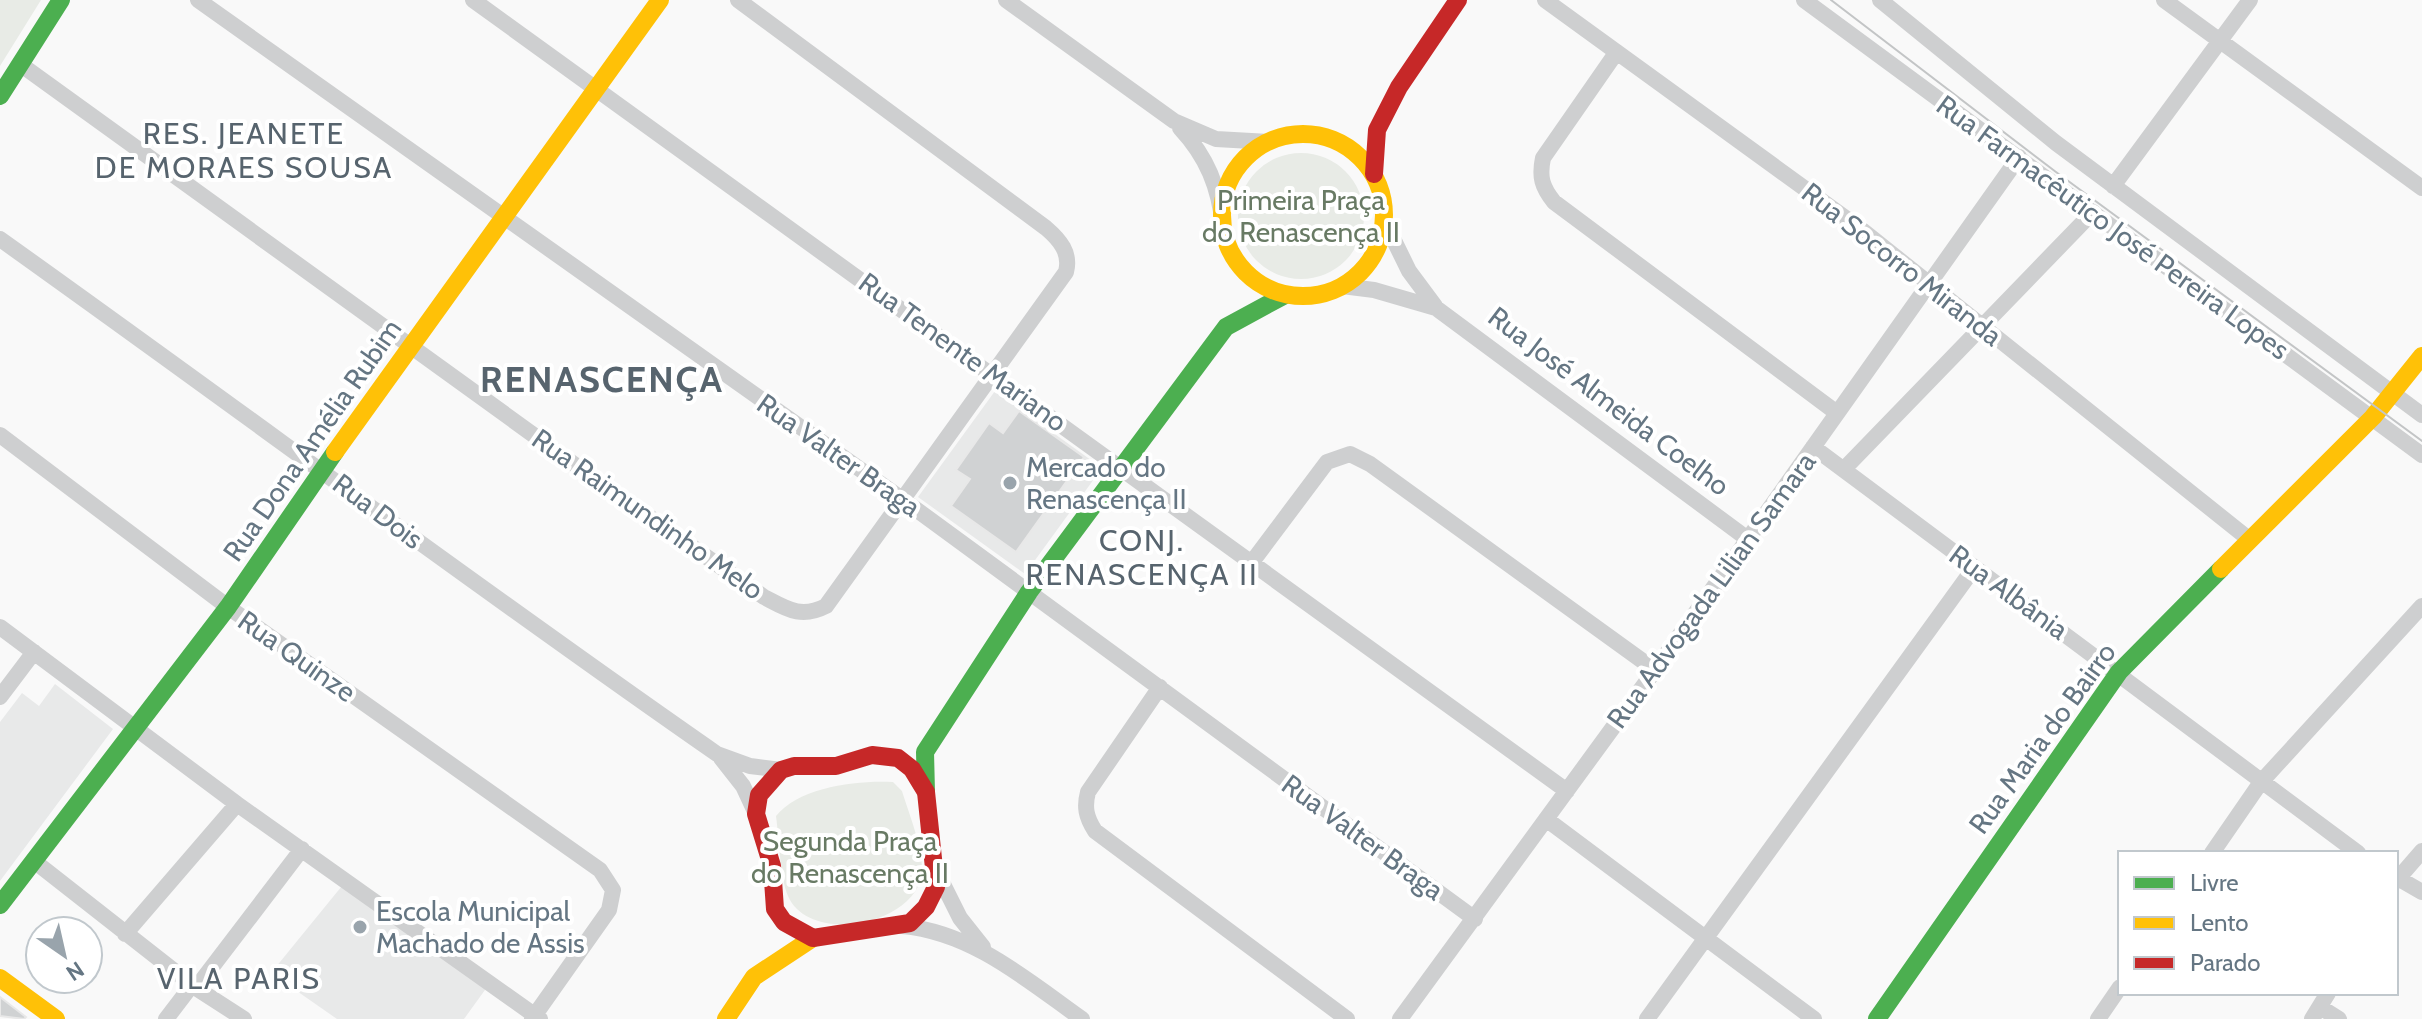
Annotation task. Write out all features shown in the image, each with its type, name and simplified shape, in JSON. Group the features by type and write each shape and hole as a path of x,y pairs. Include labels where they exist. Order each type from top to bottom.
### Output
{"street":[{"path":"0,96 61,0"},
{"name":"Rua Valter Braga","path":"198,0 902,499 1475,919"},
{"name":"Rua Tenente Mariano","path":"473,0 1122,466 1567,791"},
{"name":"Rua Dona Amélia Rubim","path":"0,905 228,607 323,469 660,0"},
{"name":"Rua Raimundinho Melo","path":"20,64 582,470 792,612 812,613 826,606 1066,272 1067,257 1060,242 738,0"},
{"path":"1006,0 1174,121 1192,141 1212,175 1219,194 1223,226 1239,265 1255,280 1285,295"},
{"path":"1374,174 1377,130 1399,87 1458,0"},
{"name":"Rua Socorro Miranda","path":"1545,0 1929,281 2250,540"},
{"name":"Rua Farmacêutico José Pereira Lopes","path":"1804,0 2376,414 2422,455"},
{"name":"Rua Farmacêutico José Pereira Lopes","path":"1880,0 2113,186 2422,415"},
{"path":"2164,0 2422,188"},
{"path":"2113,186 2250,0"},
{"path":"1616,53 1543,158 1541,177 1545,191 1554,202 1837,413"},
{"path":"1174,121 1216,139 1269,142"},
{"path":"726,1019 754,977 813,938 910,923 926,907 936,887 937,872 927,824 925,752 939,726 1029,592 1226,327 1285,295 1320,294 1342,286 1369,262 1378,246 1384,220 1383,200 1374,174 1354,151 1334,140 1313,134 1290,135 1269,142 1248,156 1232,176 1223,200 1223,226"},
{"name":"Rua Advogada Lilian Samara","path":"1400,1019 1749,540 2019,157"},
{"path":"1845,468 2093,212"},
{"path":"1384,220 1409,271 1436,308"},
{"name":"Rua Dois","path":"0,239 323,469 519,617 717,754"},
{"path":"1342,286 1374,290 1436,308"},
{"name":"Rua José Almeida Coelho","path":"1436,308 1749,540"},
{"name":"Rua Maria do Bairro","path":"1877,1019 2119,672 2376,414 2422,356"},
{"name":"Rua Quinze","path":"0,435 228,607 600,870 613,890 609,910 536,1018"},
{"name":"Rua Albânia","path":"1813,447 2355,851"},
{"path":"1252,562 1327,462 1350,454 1370,464 1655,670"},
{"path":"1647,1019 1974,568"},
{"path":"2213,851 2261,782 2422,606"},
{"path":"0,627 237,804 536,1018"},
{"path":"0,697 34,652"},
{"path":"1160,687 1088,792 1085,803 1089,823 1095,831 1347,1019"},
{"path":"717,754 750,766 781,770 794,766 836,766 872,755 898,758 912,769 926,792"},
{"path":"717,754 743,786 756,814 772,866 775,909 784,922 813,938"},
{"path":"756,814 759,795 781,770"},
{"path":"125,934 237,804"},
{"path":"1546,819 1814,1019"},
{"path":"166,1019 302,849"},
{"path":"2398,877 2422,851"},
{"path":"34,861 194,987 244,1019"},
{"path":"937,872 973,937 1006,966"},
{"path":"2398,879 2422,892"},
{"path":"897,926 949,934 1006,966 1082,1019"},
{"path":"0,978 56,1019"},
{"path":"2098,1019 2118,990"},
{"path":"2320,1006 2339,1019"}],"shaded area":[{"name":"Mercado do Renascença II","path":"995,391 1102,468 1025,574 918,497"},
{"path":"55,684 113,729 0,881 0,722 22,693 39,706"},
{"name":"Escola Municipal Machado de Assis","path":"346,881 490,983 464,1019 337,1019 271,973"}],"green space":[{"path":"0,0 41,0 0,66"},
{"name":"Primeira Praça do Renascença II","path":"1301,153 1325,158 1346,171 1359,192 1364,216 1359,240 1346,261 1325,274 1301,279 1277,274 1256,261 1243,240 1238,216 1243,192 1256,171 1277,158"},
{"name":"Segunda Praça do Renascença II","path":"893,782 902,791 920,850 922,869 917,888 904,904 885,915 863,922 840,924 818,921 800,912 785,888 776,816 799,798 830,787"}],"building":[{"path":"1019,411 1084,457 1016,552 951,506 970,479 956,470 989,423 1003,433"},
{"path":"0,997 26,1017 0,1016"}],"tram line":[{"path":"1831,0 2056,172 2422,441"}],"traffic: fast":[{"path":"0,96 61,0"},
{"path":"926,792 925,752 1029,592 1226,327 1285,295"},
{"path":"0,905 228,607 335,452"},
{"path":"1877,1019 2119,672 2221,569"}],"traffic: slow":[{"path":"335,452 660,0"},
{"path":"1303,134 1334,141 1360,158 1377,184 1384,215 1377,246 1360,272 1334,289 1303,296 1272,289 1246,272 1229,246 1222,215 1229,184 1246,158 1272,141 1303,134"},
{"path":"2221,569 2373,417 2422,356"},
{"path":"726,1019 754,977 813,938"},
{"path":"0,978 56,1019"}],"traffic: jam":[{"path":"1374,174 1377,130 1399,87 1458,0"},
{"path":"872,755 898,758 912,769 926,792 936,887 926,907 910,923 813,938 784,922 775,909 772,866 756,814 759,795 781,770 794,766 836,766 872,755"}],"place":[{"name":"Mercado do Renascença II","path":"1010,483"},
{"name":"Escola Municipal Machado de Assis","path":"360,927"}],"district":[{"name":"RES. JEANETE DE MORAES SOUSA","path":"244,150"},
{"name":"RENASCENÇA","path":"602,379"},
{"name":"CONJ. RENASCENÇA II","path":"1142,557"},
{"name":"VILA PARIS","path":"239,978"}]}
